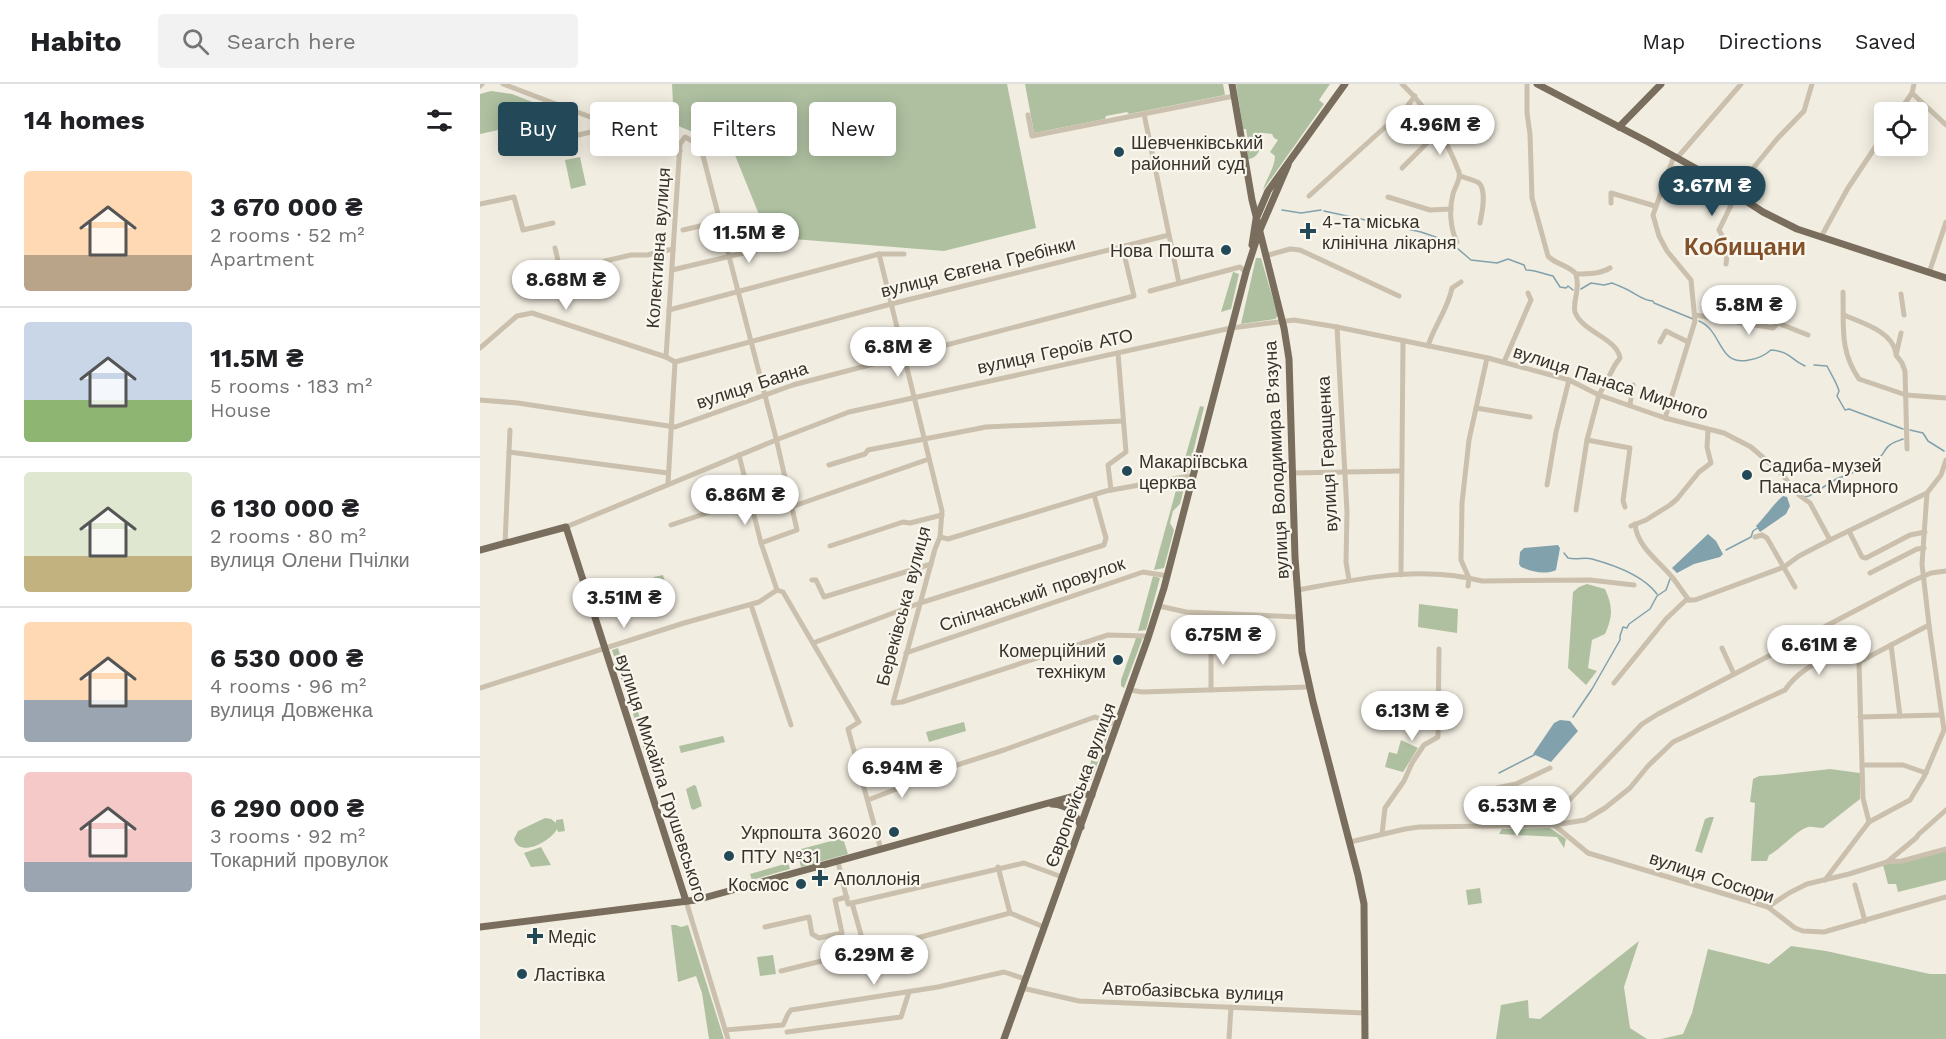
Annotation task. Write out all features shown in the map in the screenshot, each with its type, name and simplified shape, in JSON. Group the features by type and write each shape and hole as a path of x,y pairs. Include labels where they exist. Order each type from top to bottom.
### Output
{"main road":[{"name":"вулиця Володимира В'язуна","path":"1232,84 1252,200 1289,359 1297,590 1302,652 1364,904 1365,1039"},
{"name":"Європейська вулиця","path":"1249,261 1256,219 1268,191 1345,84"},
{"path":"1537,84 1675,157 1771,216 1797,229 1946,278"},
{"path":"1619,127 1661,84"},
{"name":"Європейська вулиця","path":"1004,1039 1118,726 1159,606 1249,261 1288,165"},
{"name":"вулиця Героїв АТО","path":"480,550 566,527"},
{"name":"вулиця Михайла Грушевського","path":"566,527 686,901"},
{"path":"480,927 686,901 1085,794 1092,795"},
{"path":"1047,804 1058,804 1069,808 1076,815 1081,826"}],"street":[{"name":"Колективна вулиця","path":"503,84 590,117"},
{"path":"1402,84 1423,105 1441,133 1460,176 1453,194 1451,210 1453,235 1457,242"},
{"path":"1527,84 1533,202 1548,256 1576,274 1574,309 1576,314 1585,325 1620,354 1619,362 1615,365 1599,395 1587,440 1576,510"},
{"path":"1665,418 1695,315 1691,280 1659,236 1653,215 1655,206 1675,157 1741,84"},
{"path":"1726,264 1727,252 1719,230 1734,194 1776,138 1804,111 1812,84"},
{"path":"1906,102 1912,93 1914,84"},
{"path":"1912,93 1946,125"},
{"path":"1028,115 1032,136 1234,96"},
{"path":"1310,196 1405,109 1415,96"},
{"path":"1144,114 1179,283"},
{"path":"1402,168 1432,138 1441,133"},
{"path":"680,151 680,144 685,137 701,148 797,530 761,543"},
{"path":"1821,237 1848,188 1874,149"},
{"name":"Колективна вулиця","path":"666,357 680,151"},
{"path":"1460,176 1478,183 1481,187 1484,203 1480,223"},
{"path":"1611,203 1611,193 1655,206"},
{"path":"480,204 514,197 523,230 553,223"},
{"path":"1388,197 1430,210 1451,210"},
{"path":"683,230 739,217"},
{"path":"1929,273 1946,222"},
{"name":"вулиця Євгена Гребінки","path":"675,362 891,304 1169,235"},
{"name":"вулиця Баяна","path":"480,400 518,403 672,427 764,394 1134,296 1122,245"},
{"path":"555,248 560,269 565,273 594,267 605,261 631,255 647,255 673,249"},
{"path":"672,270 765,248"},
{"path":"1265,256 1290,249 1300,250 1399,296"},
{"path":"669,310 879,254 904,254"},
{"name":"Береківська вулиця","path":"879,254 942,515 940,537 893,703 896,704 1108,635 1148,638"},
{"path":"1150,291 1240,267 1246,272"},
{"path":"1576,274 1593,274 1610,268"},
{"path":"1428,346 1449,301 1452,288 1461,282"},
{"path":"1843,292 1843,343 1857,377 1872,385 1906,395 1946,398"},
{"path":"1504,362 1531,300 1528,293"},
{"path":"1900,294 1904,315"},
{"path":"480,348 517,316 532,313 666,357 675,362 668,484"},
{"path":"1695,315 1713,320 1773,328 1778,323 1808,335"},
{"path":"1844,315 1893,342 1896,355 1905,371 1907,449"},
{"name":"вулиця Панаса Мирного","path":"1231,328 1294,320 1487,358 1569,380 1599,395 1665,418 1724,433 1751,447 1770,462 1799,495 1810,503 1830,540"},
{"name":"вулиця Геращенка","path":"1337,327 1347,512 1346,562 1349,580"},
{"name":"вулиця Героїв АТО","path":"566,527 849,412 1231,328"},
{"path":"1660,342 1666,331 1688,342"},
{"path":"1896,355 1901,333"},
{"path":"1401,575 1403,342"},
{"path":"1111,490 1107,465 1126,453 1118,353"},
{"path":"1468,586 1469,578 1461,560 1465,464 1487,358"},
{"path":"1547,485 1556,432 1569,380"},
{"path":"1630,405 1633,385"},
{"path":"1476,408 1530,417"},
{"path":"829,465 865,454 868,450 986,427 1123,421"},
{"path":"505,544 510,430"},
{"path":"1689,600 1674,579 1650,555 1633,525 1646,520 1677,499 1691,481 1711,463 1707,447 1708,430"},
{"path":"1587,440 1630,448 1623,501 1625,507"},
{"path":"509,452 668,473"},
{"path":"739,455 761,543 777,590"},
{"path":"791,507 929,459"},
{"path":"1614,683 1666,619 1686,600 1695,600 1784,567 1799,556 1927,493 1946,465"},
{"path":"1292,473 1401,471"},
{"path":"940,537 948,539 1111,490 1188,476 1193,478"},
{"path":"1825,880 1869,822 1910,800 1926,773 1944,730 1924,576 1923,548 1927,493"},
{"path":"813,643 921,603 1104,545 1106,538 1094,495"},
{"path":"671,525 749,499"},
{"path":"830,546 903,522 910,523 942,515"},
{"path":"1849,531 1862,557 1866,558 1911,535 1924,532"},
{"path":"1755,537 1762,535 1767,538 1796,587"},
{"path":"1870,573 1923,548"},
{"path":"812,580 816,580 823,597 826,597 932,564"},
{"path":"1554,825 1553,817 1642,724 1924,576 1946,571"},
{"name":"Спілчанський провулок","path":"906,653 1139,573 1168,576"},
{"path":"1297,590 1349,580 1419,573 1482,581 1601,580 1634,585"},
{"path":"480,688 684,623 751,605 777,590"},
{"path":"777,590 783,592 859,722 848,729 881,850"},
{"path":"751,605 791,725"},
{"path":"1159,606 1186,612 1299,616"},
{"path":"1859,662 1929,625"},
{"path":"1211,644 1211,690"},
{"path":"1891,645 1900,717"},
{"path":"1722,648 1734,674"},
{"path":"1382,834 1385,808 1404,781 1424,744 1438,737 1439,649"},
{"path":"1350,842 1419,827 1554,825 1585,820 1605,808 1630,788 1648,766 1673,742 1785,690 1791,682 1816,663 1832,657 1854,656 1859,662 1863,798 1869,822"},
{"path":"1130,690 1150,692 1309,687"},
{"path":"1860,717 1941,716"},
{"path":"868,800 930,775 1095,717 1118,726"},
{"path":"1862,765 1903,765 1926,773"},
{"path":"1502,826 1495,794 1497,788 1516,784 1550,768"},
{"path":"1887,862 1946,810"},
{"name":"вулиця Сосюри","path":"1554,825 1588,853 1768,907 1796,928 1812,933 1865,921 1946,897"},
{"path":"1768,907 1807,884 1946,849"},
{"path":"838,862 848,904 1024,862 1062,877"},
{"path":"998,867 1010,913"},
{"path":"1855,885 1865,921"},
{"path":"765,927 808,917 812,934 819,938 842,933 835,900 847,897"},
{"name":"вулиця Михайла Грушевського","path":"686,901 728,1039"},
{"path":"781,971 863,949 864,945 852,903"},
{"path":"917,938 1010,913 1044,927"},
{"path":"725,1030 783,1025 791,1010 909,992 1004,972 1025,978"},
{"name":"Автобазівська вулиця","path":"1022,988 1079,1001 1365,1013"},
{"path":"787,1032 902,1017 909,992"},
{"path":"1229,1039 1231,1007"}],"green space":[{"path":"672,84 1007,84 1036,228 944,251 768,237 735,156 797,156 797,102 691,102 691,131 679,126 679,102 673,102"},
{"path":"1025,84 1223,84 1225,95 1129,114 1127,112 1106,116 1105,119 1034,133"},
{"path":"1236,84 1330,84 1319,100 1324,104 1263,190 1275,160 1275,156 1270,152 1278,140 1272,134 1263,133 1258,153 1248,159 1247,149 1249,147 1246,129 1243,129"},
{"path":"491,91 512,94 532,102 498,102 498,130 480,134 480,94"},
{"path":"580,157 586,185 571,189 565,160"},
{"path":"1256,258 1261,258 1278,316 1275,319 1241,324"},
{"path":"1233,272 1239,274 1231,309 1221,312"},
{"path":"1200,406 1204,407 1188,473 1185,474 1187,465 1183,465"},
{"path":"1184,482 1180,504 1173,511 1170,523 1174,530 1164,568 1154,570 1178,483"},
{"path":"663,575 669,595 661,599 658,594 652,596 649,584 654,583 654,577"},
{"path":"1153,576 1160,578 1146,630 1138,631"},
{"path":"1587,584 1605,589 1610,601 1611,612 1605,634 1592,640 1588,668 1597,671 1586,685 1568,668 1573,592"},
{"path":"1419,604 1458,609 1457,633 1418,627"},
{"path":"1136,638 1142,638 1142,640 1124,688 1121,686 1121,680"},
{"path":"618,648 633,695 627,697 612,650"},
{"path":"635,702 649,747 644,749 630,704"},
{"path":"964,722 966,731 929,742 926,732"},
{"path":"1109,724 1111,726 1091,781 1085,779 1098,741 1104,741"},
{"path":"723,736 725,742 681,753 679,746"},
{"path":"1401,740 1418,748 1403,772 1385,767 1389,752 1397,754"},
{"path":"1830,769 1860,773 1860,799 1823,828 1808,827 1799,832 1769,855 1767,861 1751,861 1755,803 1750,802 1753,779 1759,776"},
{"path":"694,785 702,806 693,810 686,789"},
{"path":"1714,817 1702,853 1695,851 1705,819"},
{"path":"545,818 556,823 556,820 563,819 565,831 558,832 557,829 549,838 536,846 529,848 517,845 514,839 518,831"},
{"path":"1550,828 1566,839 1564,848 1557,837 1499,834 1502,829"},
{"path":"843,838 848,854 801,867 797,850"},
{"path":"541,847 551,865 531,867 524,853"},
{"path":"1946,851 1946,880 1898,892 1896,884 1888,884 1883,865"},
{"path":"788,863 790,869 752,880 750,874"},
{"path":"1480,888 1482,903 1468,905 1466,890"},
{"path":"671,925 681,927 688,925 724,1039 709,1039 702,993 696,976 678,982"},
{"path":"1639,941 1624,987 1630,1028 1647,1039 1496,1039 1501,1005 1528,1000 1529,1018 1540,1019"},
{"path":"1791,946 1826,951 1930,974 1946,974 1946,1039 1661,1039 1683,1034 1692,1013 1708,949 1769,964"},
{"path":"773,955 776,974 760,976 757,957"}],"water":[{"path":"1783,496 1787,497 1790,506 1786,514 1760,532 1756,526"},
{"path":"1708,534 1716,541 1723,554 1720,557 1694,564 1677,573 1672,568"},
{"path":"1558,545 1560,548 1556,570 1538,572 1521,567 1519,564 1520,552 1524,548"},
{"path":"1560,720 1570,721 1578,731 1551,762 1533,754 1554,723"}],"waterway":[{"path":"1282,210 1301,213 1321,210"},
{"path":"1324,211 1421,232 1450,242 1471,260 1497,263 1508,259 1524,265 1526,270 1553,276 1560,287 1568,286 1573,290"},
{"path":"1581,289 1591,283 1604,285 1612,283 1693,319"},
{"path":"1699,321 1713,332 1731,358 1739,361 1752,360 1771,350 1787,354 1805,366"},
{"path":"1814,365 1827,366 1838,388 1837,396 1845,410 1849,409 1903,429"},
{"path":"1910,430 1923,433 1928,441 1944,451"},
{"path":"1804,497 1872,463 1889,446 1903,439"},
{"path":"1726,550 1751,537 1753,531 1759,527"},
{"path":"1564,553 1568,558 1592,559 1628,572 1644,581 1657,594"},
{"path":"1573,717 1620,640 1623,627 1627,628 1629,624 1650,609 1657,596 1666,590 1670,579"},
{"path":"1499,773 1536,754"}],"place":[{"name":"Шевченківський районний суд","path":"1119,152"},
{"name":"4-та міська клінічна лікарня","path":"1308,231"},
{"name":"Нова Пошта","path":"1226,250"},
{"name":"Макаріївська церква","path":"1127,471"},
{"name":"Садиба-музей Панаса Мирного","path":"1747,475"},
{"name":"Комерційний технікум","path":"1118,660"},
{"name":"Укрпошта 36020","path":"894,832"},
{"name":"ПТУ №31","path":"729,856"},
{"name":"Аполлонія","path":"820,878"},
{"name":"Космос","path":"801,884"},
{"name":"Медіс","path":"535,936"},
{"name":"Ластівка","path":"522,974"}],"district":[{"name":"Кобищани","path":"1745,247"}]}
